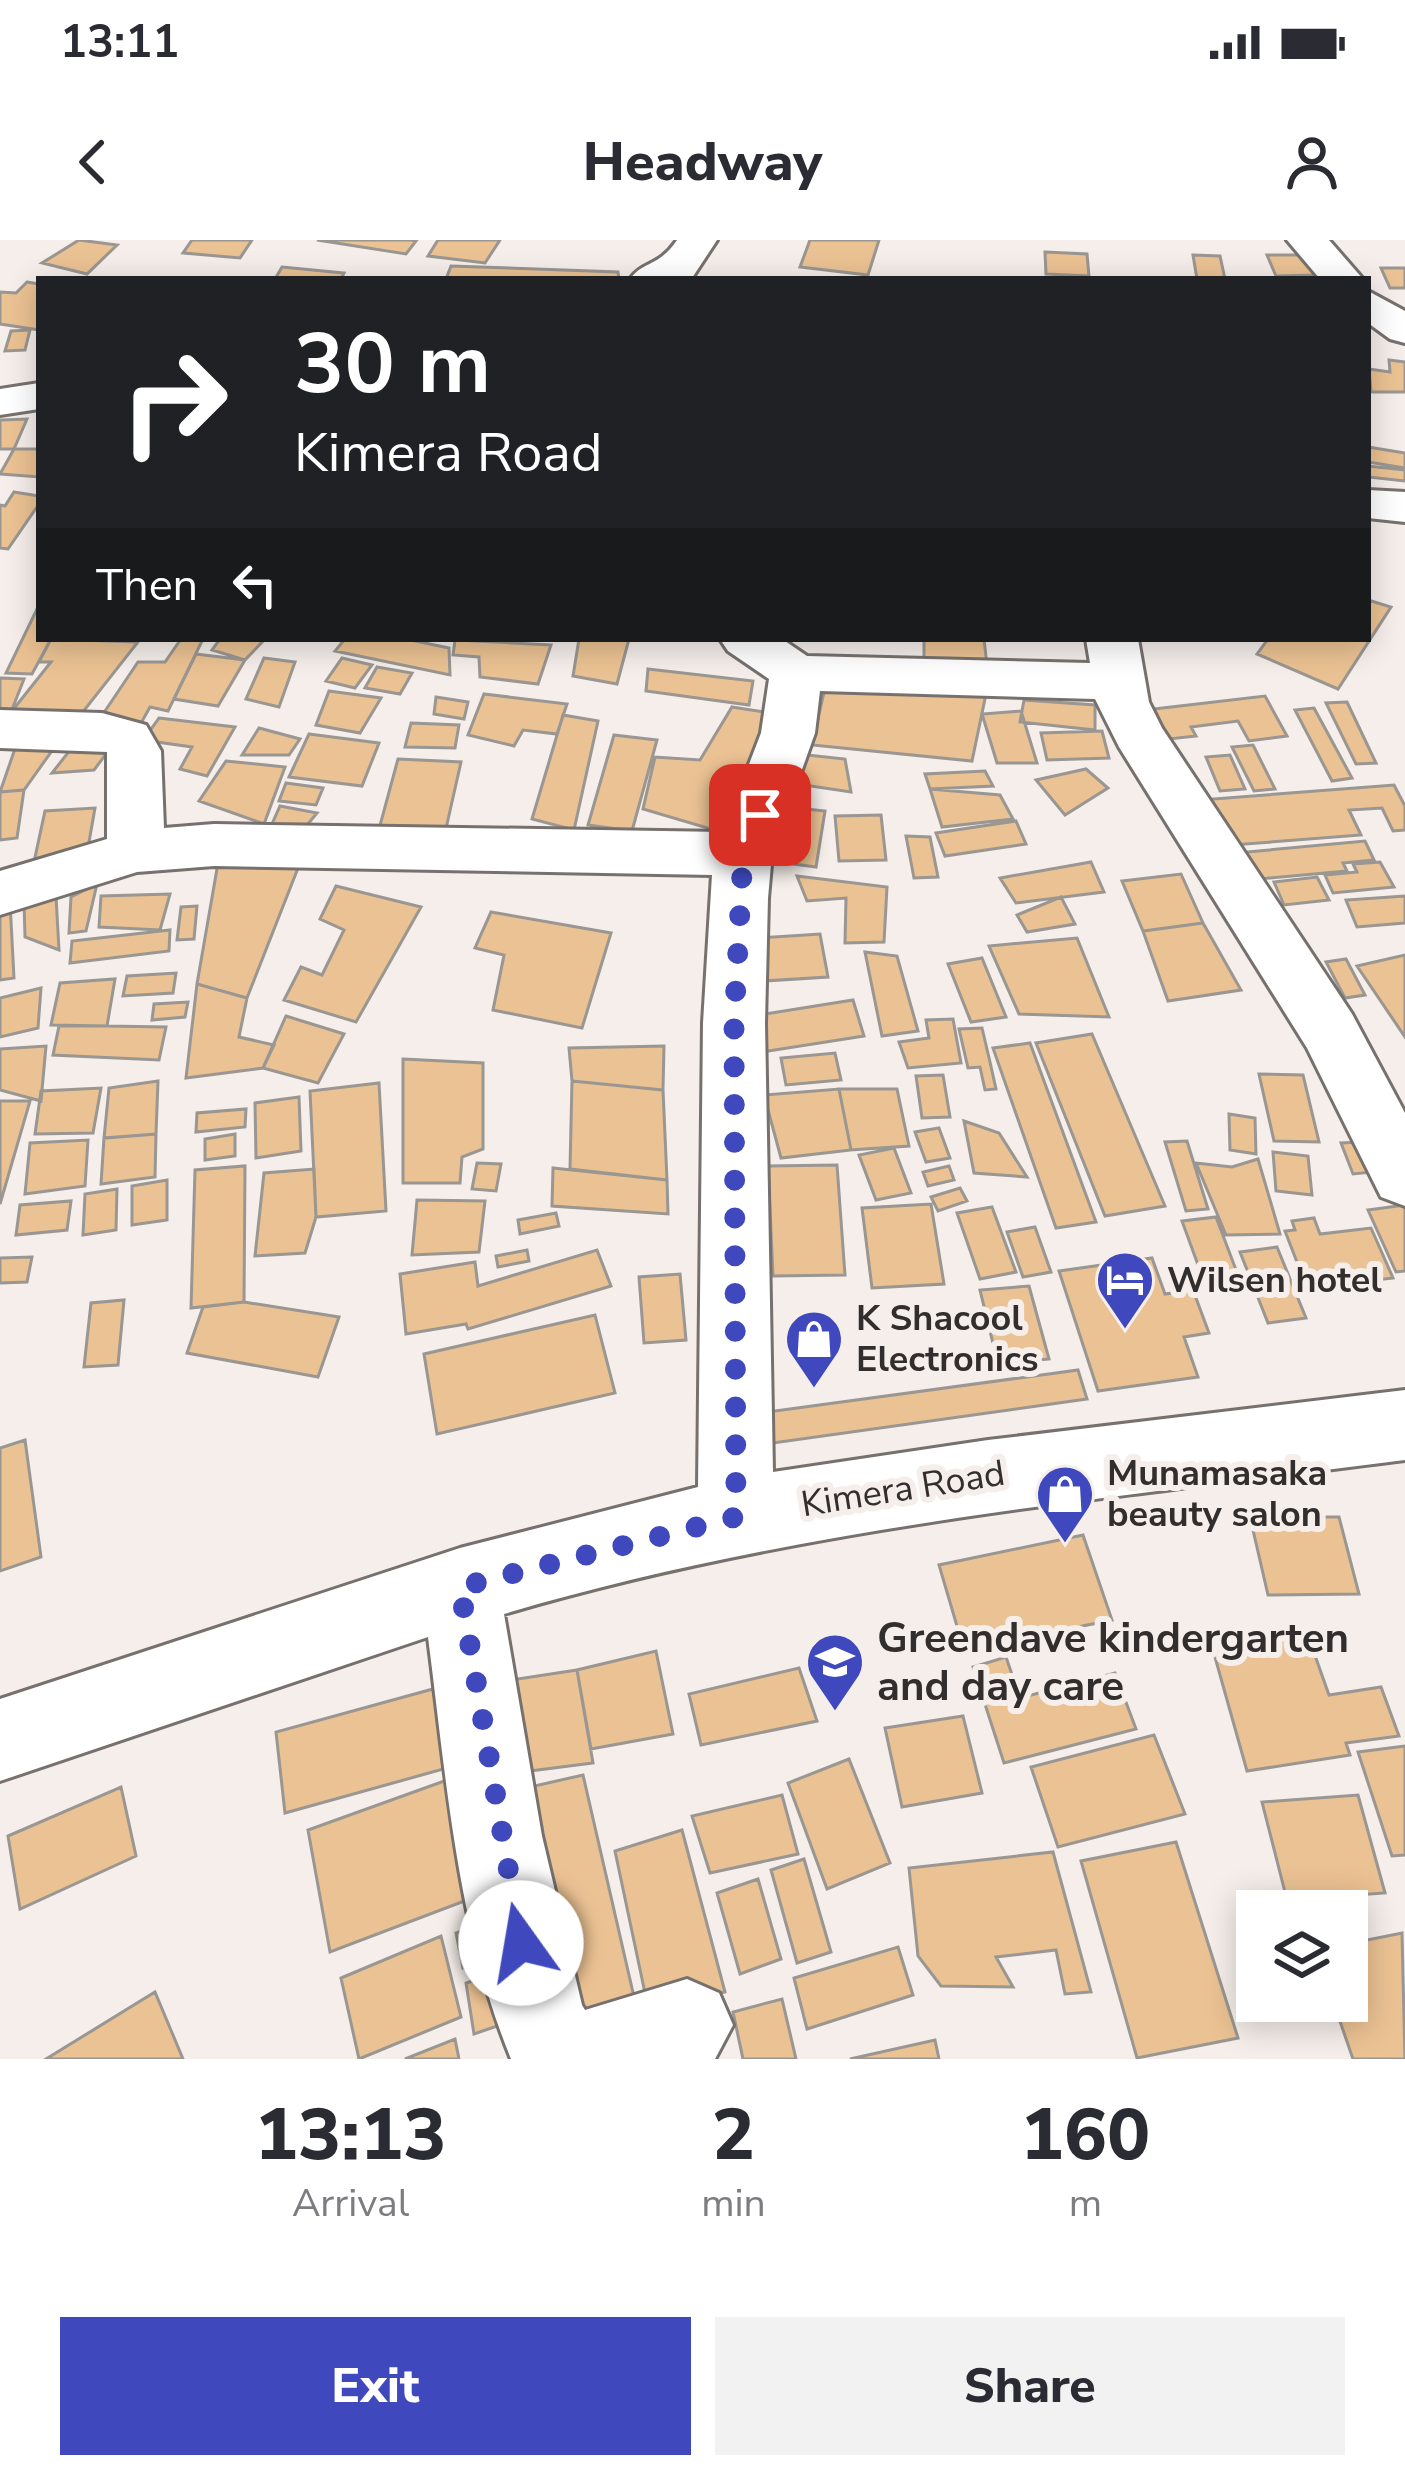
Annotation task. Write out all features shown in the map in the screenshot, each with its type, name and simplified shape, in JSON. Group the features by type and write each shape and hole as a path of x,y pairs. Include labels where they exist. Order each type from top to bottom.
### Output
{"street":[{"path":"1306,240 1339,276"},
{"path":"675,263 715,276"},
{"path":"1371,306 1405,330"},
{"path":"0,402 36,396"},
{"path":"1371,504 1405,507"},
{"path":"736,1517 734,1047 743,854 788,733 771,656 1116,661 1123,703 1138,734 1330,1032 1405,1177"},
{"path":"0,729 102,732 127,738 134,751 136,851"},
{"path":"0,893 136,851 214,845 382,844 743,854"},
{"name":"Kimera Road","path":"0,1740 460,1587 736,1517 1004,1472 1405,1425"},
{"path":"460,1587 510,1898 544,2035 560,2055 577,2058 687,2024"}],"building":[{"path":"79,240 117,245 87,274 42,263"},
{"path":"192,240 252,240 240,258 183,253"},
{"path":"317,240 411,240 416,241 406,254"},
{"path":"438,240 500,240 485,263 428,256"},
{"path":"810,240 879,240 868,275 800,267"},
{"path":"1045,252 1087,254 1089,276 1046,274"},
{"path":"1193,255 1220,256 1224,276 1196,276"},
{"path":"1267,255 1309,255 1318,275 1276,276"},
{"path":"451,266 618,272 619,276 447,276"},
{"path":"282,267 344,273 342,276 277,276"},
{"path":"1381,268 1405,268 1405,288 1390,288"},
{"path":"27,282 36,284 36,330 0,324 0,292 16,293"},
{"path":"30,330 25,350 5,351 11,331"},
{"path":"1389,360 1405,362 1405,392 1371,392 1371,369 1390,372"},
{"path":"27,419 14,449 0,449 0,420"},
{"path":"1371,447 1405,453 1405,468 1371,462"},
{"path":"14,449 36,449 36,477 0,474"},
{"path":"1371,466 1405,470 1405,481 1371,477"},
{"path":"14,492 36,496 36,508 8,549 0,548 0,505 5,506"},
{"path":"1371,601 1391,607 1371,638"},
{"path":"36,611 36,642 49,642 32,674 6,673"},
{"path":"49,642 138,642 75,722 8,716 51,662 39,662"},
{"path":"179,642 202,642 168,711 150,707 140,725 99,720 138,662 165,662"},
{"path":"218,642 262,642 245,660 212,650"},
{"path":"342,642 420,642 449,648 450,675 335,651"},
{"path":"455,642 551,645 538,684 480,677 479,657 453,655"},
{"path":"579,642 628,642 617,684 573,676"},
{"path":"924,642 984,642 987,665 924,662"},
{"path":"1266,642 1368,642 1338,689 1257,654"},
{"path":"196,654 245,660 218,706 174,699"},
{"path":"264,658 295,662 279,707 246,699"},
{"path":"342,658 372,665 355,688 326,681"},
{"path":"377,667 412,673 400,694 365,688"},
{"path":"648,669 753,681 749,705 646,691"},
{"path":"0,678 24,679 11,712 0,711"},
{"path":"825,688 986,694 972,761 812,745"},
{"path":"329,691 381,698 360,733 316,725"},
{"path":"484,694 567,704 557,734 523,730 514,746 468,735"},
{"path":"1265,696 1287,736 1249,741 1238,721 1191,727 1196,736 1169,739 1154,709"},
{"path":"436,697 468,702 464,719 434,714"},
{"path":"1024,700 1095,705 1095,730 1020,722"},
{"path":"1347,702 1376,763 1356,764 1326,703"},
{"path":"732,707 784,715 731,835 643,809 655,757 700,760"},
{"path":"1314,708 1352,778 1332,781 1295,710"},
{"path":"1021,711 1037,763 997,763 982,714"},
{"path":"563,715 598,721 574,830 532,819"},
{"path":"159,718 235,727 207,776 180,769 192,747 143,740"},
{"path":"411,723 459,725 455,748 405,747"},
{"path":"259,728 300,739 289,755 242,755"},
{"path":"1102,731 1109,758 1047,760 1041,733"},
{"path":"309,734 379,743 362,786 289,777"},
{"path":"614,735 657,740 632,831 588,825"},
{"path":"18,740 59,741 24,790 0,792"},
{"path":"78,740 115,742 94,770 52,773"},
{"path":"1253,745 1275,789 1254,791 1232,747"},
{"path":"798,754 845,759 851,792 797,784"},
{"path":"1230,755 1245,789 1220,791 1206,757"},
{"path":"398,759 461,762 445,833 379,829"},
{"path":"226,761 285,767 264,824 199,801"},
{"path":"1086,769 1108,788 1065,815 1036,780"},
{"path":"985,771 993,786 930,789 925,774"},
{"path":"286,783 323,788 316,805 279,801"},
{"path":"1394,785 1405,806 1405,830 1393,831 1382,808 1349,810 1361,835 1219,846 1200,800"},
{"path":"930,789 1000,795 1013,819 942,827"},
{"path":"24,790 17,838 0,840 0,792"},
{"path":"280,806 317,813 302,831 272,824"},
{"path":"788,807 825,811 816,867 778,862"},
{"path":"95,808 86,859 34,862 45,811"},
{"path":"881,815 886,860 839,861 835,816"},
{"path":"1016,821 1026,844 945,856 936,833"},
{"path":"906,836 930,837 938,877 914,878"},
{"path":"1365,841 1374,860 1343,863 1347,871 1237,881 1225,854"},
{"path":"1091,862 1104,892 1016,903 1000,878"},
{"path":"1380,862 1394,887 1333,893 1325,875 1357,872 1353,864"},
{"path":"218,863 300,863 247,998 197,984"},
{"path":"1181,874 1203,923 1143,931 1122,881"},
{"path":"797,876 887,887 884,942 845,943 846,898 807,901"},
{"path":"1317,877 1329,900 1284,905 1274,882"},
{"path":"97,884 86,931 69,933 71,897"},
{"path":"336,886 421,907 356,1022 284,1000 301,967 322,975 344,930 320,919"},
{"path":"170,894 160,930 99,927 101,896"},
{"path":"56,896 59,950 25,937 24,902"},
{"path":"1405,896 1405,923 1357,927 1346,900"},
{"path":"1061,897 1075,924 1027,932 1017,915"},
{"path":"10,902 14,978 0,980 0,904"},
{"path":"197,906 194,939 177,940 181,907"},
{"path":"491,912 611,933 582,1028 493,1010 504,955 475,948"},
{"path":"1203,923 1241,990 1168,1001 1143,931"},
{"path":"170,930 169,951 70,963 72,941"},
{"path":"820,934 828,977 748,982 743,939"},
{"path":"1077,938 1109,1017 1019,1014 989,946"},
{"path":"865,952 897,956 918,1031 882,1036"},
{"path":"1405,955 1405,1037 1357,966"},
{"path":"982,958 1006,1017 971,1022 948,964"},
{"path":"1346,959 1365,995 1345,998 1326,962"},
{"path":"176,973 173,993 123,996 127,976"},
{"path":"115,979 107,1026 51,1025 60,983"},
{"path":"197,984 247,998 239,1037 274,1045 263,1068 186,1078"},
{"path":"41,988 38,1028 0,1037 0,998"},
{"path":"853,1000 864,1036 762,1052 752,1016"},
{"path":"188,1002 185,1017 152,1020 154,1004"},
{"path":"286,1016 344,1034 318,1083 263,1068"},
{"path":"953,1019 961,1063 908,1068 899,1042 929,1038 926,1020"},
{"path":"59,1026 166,1027 159,1060 53,1055"},
{"path":"982,1028 996,1089 985,1090 980,1067 968,1068 959,1029"},
{"path":"1092,1034 1165,1206 1105,1216 1036,1043"},
{"path":"1030,1043 1096,1222 1056,1228 993,1048"},
{"path":"46,1046 41,1101 0,1090 0,1049"},
{"path":"664,1046 663,1090 572,1081 569,1048"},
{"path":"835,1053 841,1080 786,1085 781,1058"},
{"path":"403,1059 483,1063 483,1149 462,1157 460,1183 403,1183"},
{"path":"1259,1074 1303,1075 1319,1142 1274,1141"},
{"path":"943,1075 950,1117 922,1118 916,1076"},
{"path":"158,1081 156,1134 104,1138 109,1088"},
{"path":"572,1081 663,1090 667,1180 570,1169"},
{"path":"379,1083 386,1211 316,1217 310,1091"},
{"path":"101,1088 93,1133 35,1134 41,1091"},
{"path":"839,1089 897,1089 909,1146 851,1150"},
{"path":"839,1089 851,1150 781,1158 764,1095"},
{"path":"299,1097 301,1151 256,1158 255,1103"},
{"path":"0,1101 30,1101 0,1204"},
{"path":"246,1109 245,1127 196,1132 197,1113"},
{"path":"1229,1114 1255,1118 1256,1154 1230,1150"},
{"path":"964,1121 999,1133 1027,1177 974,1173"},
{"path":"939,1128 950,1158 926,1162 915,1132"},
{"path":"156,1134 155,1177 101,1184 104,1138"},
{"path":"235,1134 235,1156 205,1160 205,1139"},
{"path":"88,1140 85,1186 25,1194 30,1143"},
{"path":"1187,1141 1208,1209 1186,1211 1165,1142"},
{"path":"1361,1142 1373,1172 1353,1174 1341,1143"},
{"path":"894,1148 911,1193 876,1200 859,1155"},
{"path":"1273,1152 1308,1156 1312,1195 1276,1191"},
{"path":"1258,1159 1280,1234 1226,1235 1196,1163 1232,1167"},
{"path":"477,1163 501,1164 496,1191 472,1189"},
{"path":"837,1165 845,1275 773,1276 768,1166"},
{"path":"245,1166 244,1302 191,1308 195,1170"},
{"path":"949,1166 954,1180 928,1186 923,1172"},
{"path":"553,1168 667,1180 668,1214 552,1206"},
{"path":"314,1169 316,1217 305,1253 255,1256 264,1173"},
{"path":"167,1180 167,1220 132,1225 132,1186"},
{"path":"960,1188 967,1201 938,1211 931,1197"},
{"path":"117,1189 116,1230 83,1235 85,1194"},
{"path":"417,1200 485,1201 479,1252 412,1255"},
{"path":"71,1201 67,1230 16,1235 20,1205"},
{"path":"931,1204 944,1284 872,1288 862,1208"},
{"path":"1405,1205 1405,1271 1396,1272 1368,1210"},
{"path":"992,1207 1016,1272 980,1279 957,1213"},
{"path":"556,1213 559,1226 520,1234 518,1220"},
{"path":"1216,1217 1244,1291 1209,1295 1182,1221"},
{"path":"1314,1218 1320,1234 1371,1228 1393,1278 1307,1288 1285,1231 1295,1230 1292,1221"},
{"path":"1035,1227 1051,1272 1023,1277 1007,1232"},
{"path":"1277,1247 1306,1318 1268,1323 1240,1252"},
{"path":"527,1250 529,1261 498,1267 496,1256"},
{"path":"597,1250 611,1286 468,1329 466,1324 406,1334 400,1274 475,1262 478,1286"},
{"path":"32,1257 27,1282 0,1283 0,1258"},
{"path":"1152,1258 1165,1294 1193,1290 1209,1333 1184,1337 1198,1377 1098,1391 1059,1271"},
{"path":"680,1274 686,1340 644,1343 639,1277"},
{"path":"1029,1286 1049,1359 998,1364 980,1290"},
{"path":"124,1300 118,1365 84,1367 91,1303"},
{"path":"244,1302 339,1317 318,1377 187,1353 203,1307"},
{"path":"595,1315 615,1393 437,1434 424,1354"},
{"path":"1078,1370 1087,1399 758,1445 753,1414"},
{"path":"25,1440 41,1557 0,1571 0,1448"},
{"path":"1250,1517 1339,1517 1359,1594 1268,1595"},
{"path":"1083,1535 1112,1620 964,1650 939,1565"},
{"path":"1306,1630 1329,1695 1381,1687 1399,1736 1346,1743 1350,1755 1247,1771 1211,1643"},
{"path":"656,1651 673,1734 591,1749 577,1670"},
{"path":"1006,1657 1020,1698 1115,1673 1136,1729 1004,1763 973,1667"},
{"path":"799,1668 817,1721 701,1745 689,1694"},
{"path":"577,1670 593,1763 514,1773 504,1681"},
{"path":"433,1689 447,1768 285,1813 276,1732"},
{"path":"963,1716 982,1793 902,1807 885,1728"},
{"path":"1154,1735 1185,1814 1058,1847 1031,1767"},
{"path":"1405,1746 1405,1855 1392,1856 1358,1752"},
{"path":"849,1759 890,1863 827,1889 788,1783"},
{"path":"583,1775 637,2010 549,2024 499,1794"},
{"path":"447,1780 475,1897 330,1952 308,1830"},
{"path":"121,1787 136,1856 20,1909 8,1836"},
{"path":"782,1795 798,1854 710,1873 692,1816"},
{"path":"1358,1795 1385,1893 1284,1890 1262,1802"},
{"path":"682,1830 725,1992 649,2012 615,1851"},
{"path":"1176,1842 1238,2038 1137,2058 1081,1861"},
{"path":"1053,1852 1091,1992 1065,1994 1056,1950 996,1957 1013,1987 941,1986 918,1956 909,1868"},
{"path":"804,1859 831,1952 797,1963 771,1870"},
{"path":"758,1879 781,1959 740,1974 717,1893"},
{"path":"503,1918 509,1955 463,1968 456,1933"},
{"path":"1402,1933 1405,2059 1353,2059 1340,2022 1368,2022 1368,1940"},
{"path":"441,1936 461,2017 359,2059 341,1978"},
{"path":"898,1947 913,1995 807,2029 794,1978"},
{"path":"519,1966 529,2015 474,2034 466,1983"},
{"path":"155,1992 183,2059 46,2059"},
{"path":"782,1999 796,2059 743,2059 733,2012"},
{"path":"455,2039 459,2059 405,2059"},
{"path":"935,2040 939,2059 850,2059"}],"place":[{"name":"Wilsen hotel","path":"1125,1331"},
{"name":"K Shacool Electronics","path":"814,1390"},
{"name":"Munamasaka beauty salon","path":"1065,1545"},
{"name":"Greendave kindergarten and day care","path":"835,1713"}],"route":[{"path":"521,1943 460,1587 736,1517 734,1023 743,854 760,815"}]}
